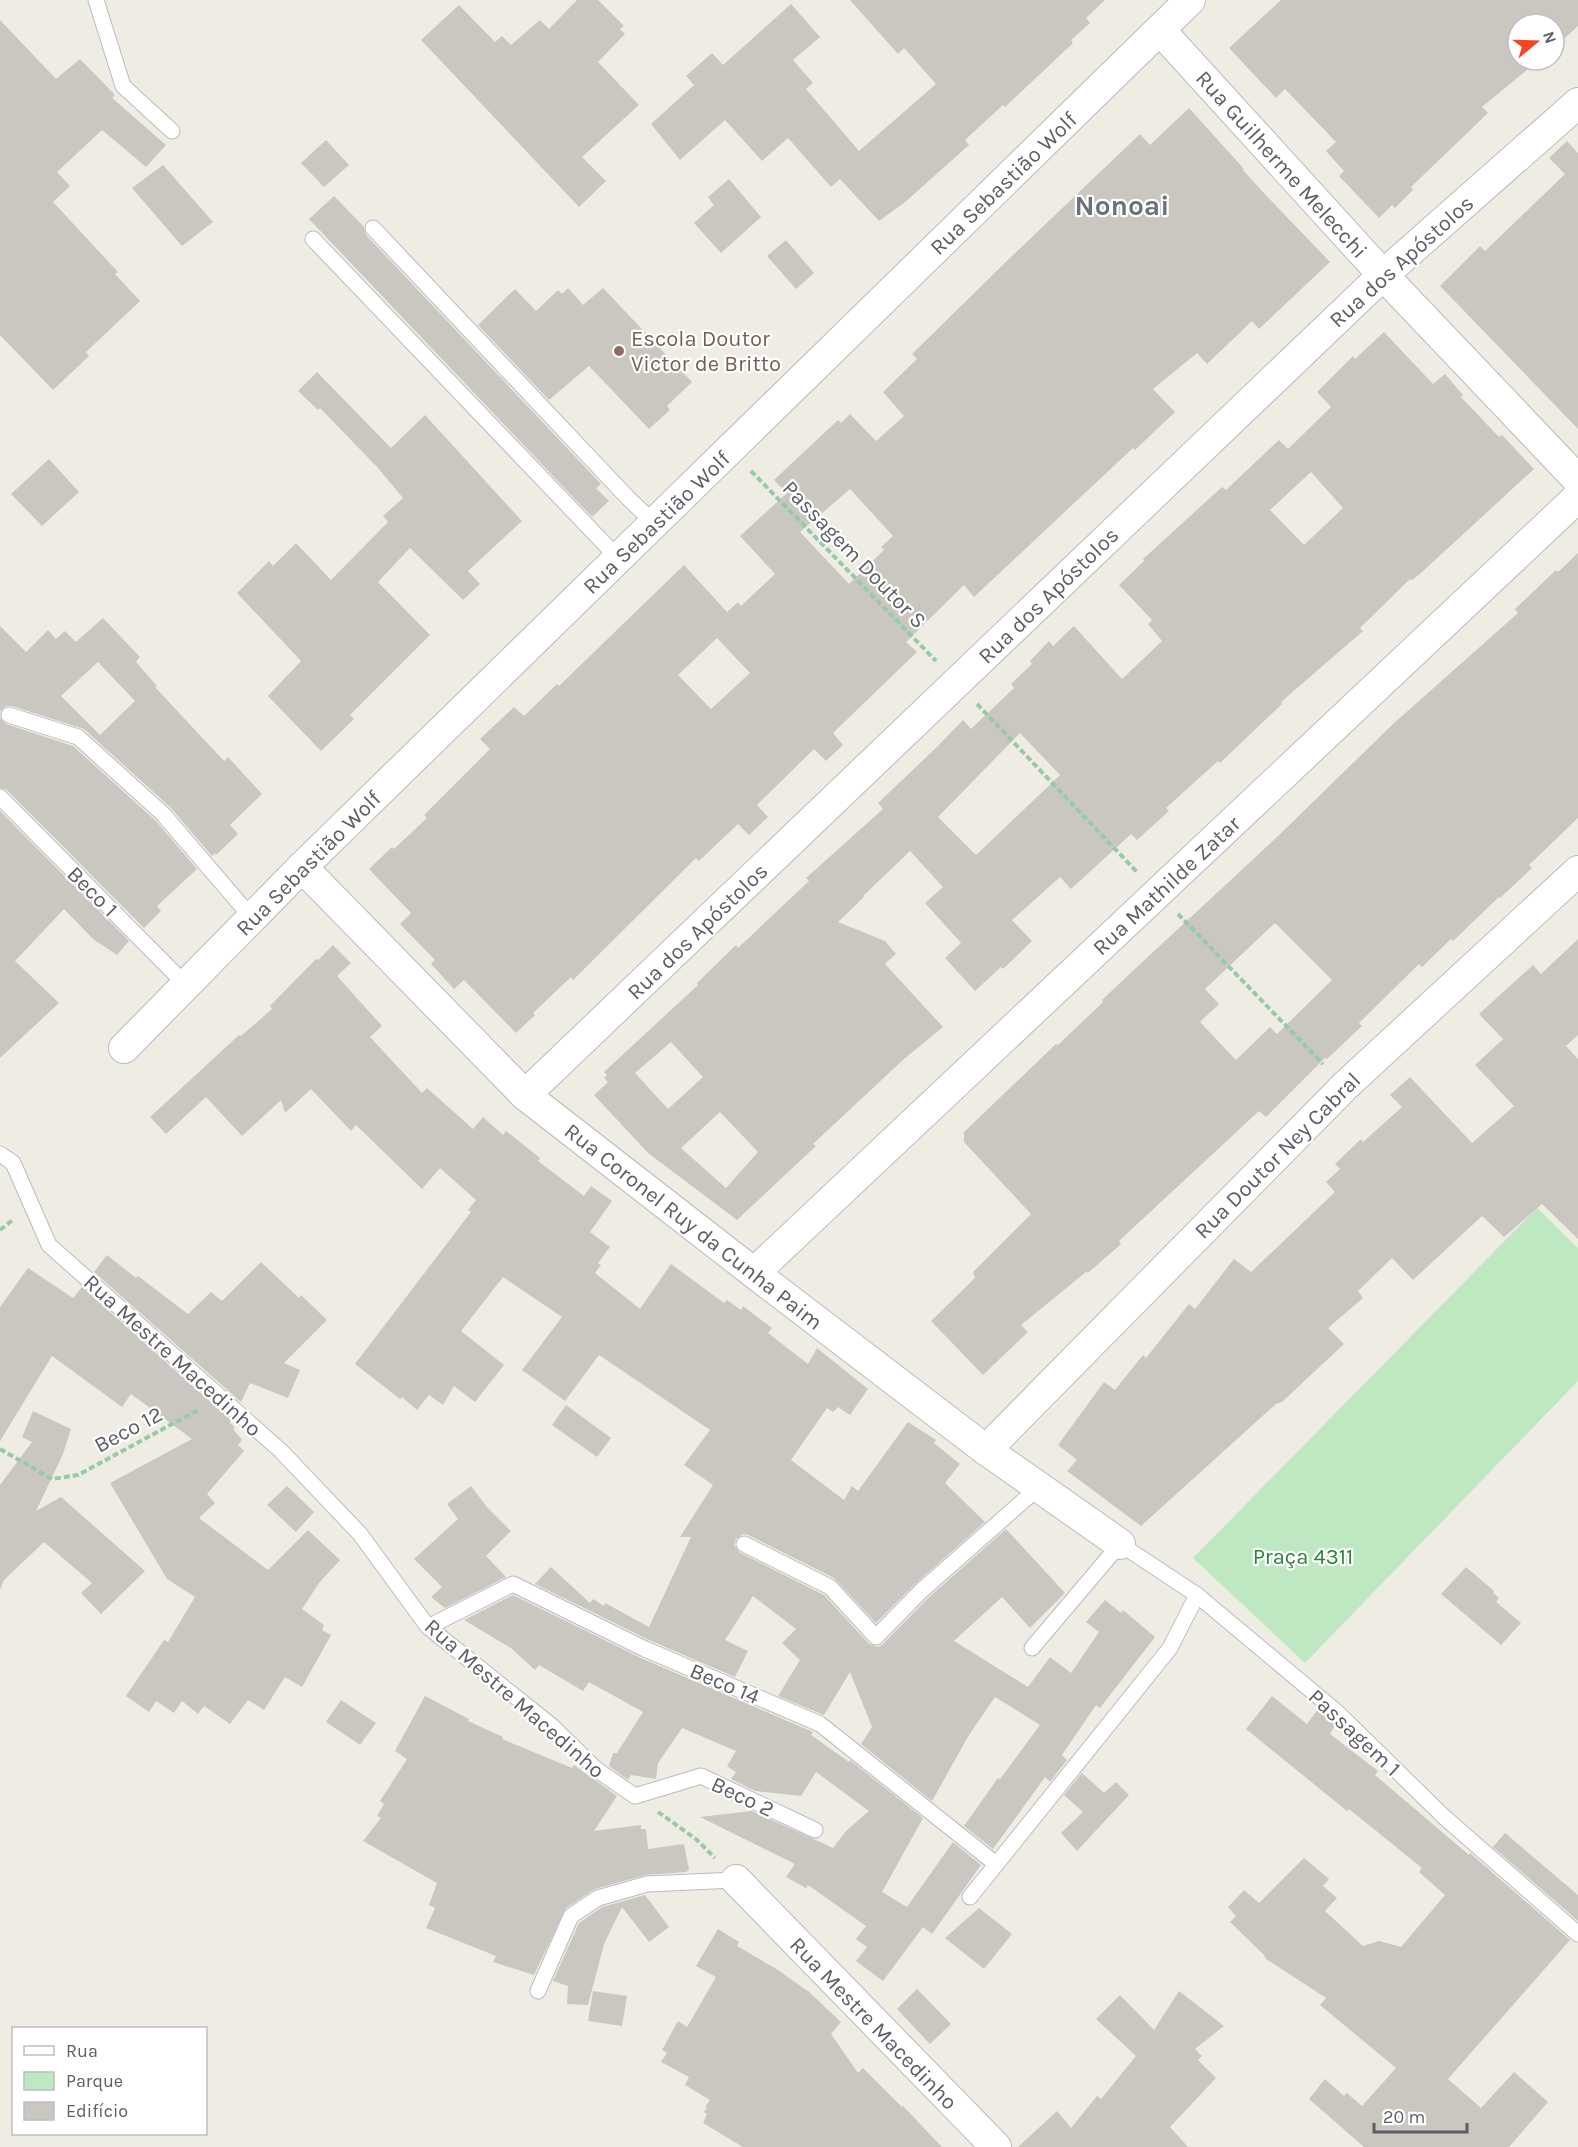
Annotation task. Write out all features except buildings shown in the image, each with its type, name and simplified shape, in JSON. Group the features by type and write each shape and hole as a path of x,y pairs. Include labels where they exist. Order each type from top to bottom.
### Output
{"street":[{"name":"Rua Sebastião Wolf","path":"123,1048 302,867 1190,0"},
{"name":"Rua Guilherme Melecchi","path":"1160,30 1383,275 1578,480"},
{"name":"Rua dos Apóstolos","path":"525,1095 1383,275 1578,103"},
{"name":"Rua Mathilde Zatar","path":"753,1274 1578,497"},
{"name":"Rua Coronel Ruy da Cunha Paim","path":"302,867 525,1095 753,1274 986,1450 1120,1544"},
{"name":"Rua Doutor Ney Cabral","path":"986,1450 1345,1086 1578,871"},
{"name":"Rua Mestre Macedinho","path":"736,1880 996,2147"}],"lane":[{"path":"96,0 123,86 172,131"},
{"path":"373,228 654,524"},
{"path":"313,239 619,559"},
{"path":"9,715 78,737 163,814 252,918"},
{"name":"Beco 1","path":"0,797 186,985"},
{"name":"Rua Mestre Macedinho","path":"0,1154 13,1163 49,1245 280,1451 360,1534 428,1627 552,1726 597,1770 635,1796"},
{"path":"744,1544 830,1587 876,1637 921,1591 1039,1487"},
{"path":"1032,1648 1120,1544"},
{"name":"Passagem 1","path":"1120,1544 1197,1595 1338,1713 1443,1816 1578,1934"},
{"name":"Beco 14","path":"428,1627 513,1584 645,1649 820,1724 996,1864"},
{"path":"970,1897 1170,1648 1197,1595"},
{"name":"Beco 2","path":"635,1796 701,1776 815,1830"},
{"path":"538,1991 571,1916 598,1898 647,1884 736,1880"}],"path":[{"name":"Passagem Doutor S","path":"730,449 957,682"},
{"path":"0,1230 8,1223"},
{"name":"Beco 12","path":"0,1449 52,1479 78,1475 194,1412"},
{"path":"635,1796 697,1840 736,1880"}],"green space":[{"name":"Praça 4311","path":"1537,1208 1578,1248 1578,1381 1305,1663 1193,1558"}],"place":[{"name":"Escola Doutor Victor de Britto","path":"619,351"}],"district":[{"name":"Nonoai","path":"1122,205"}]}
